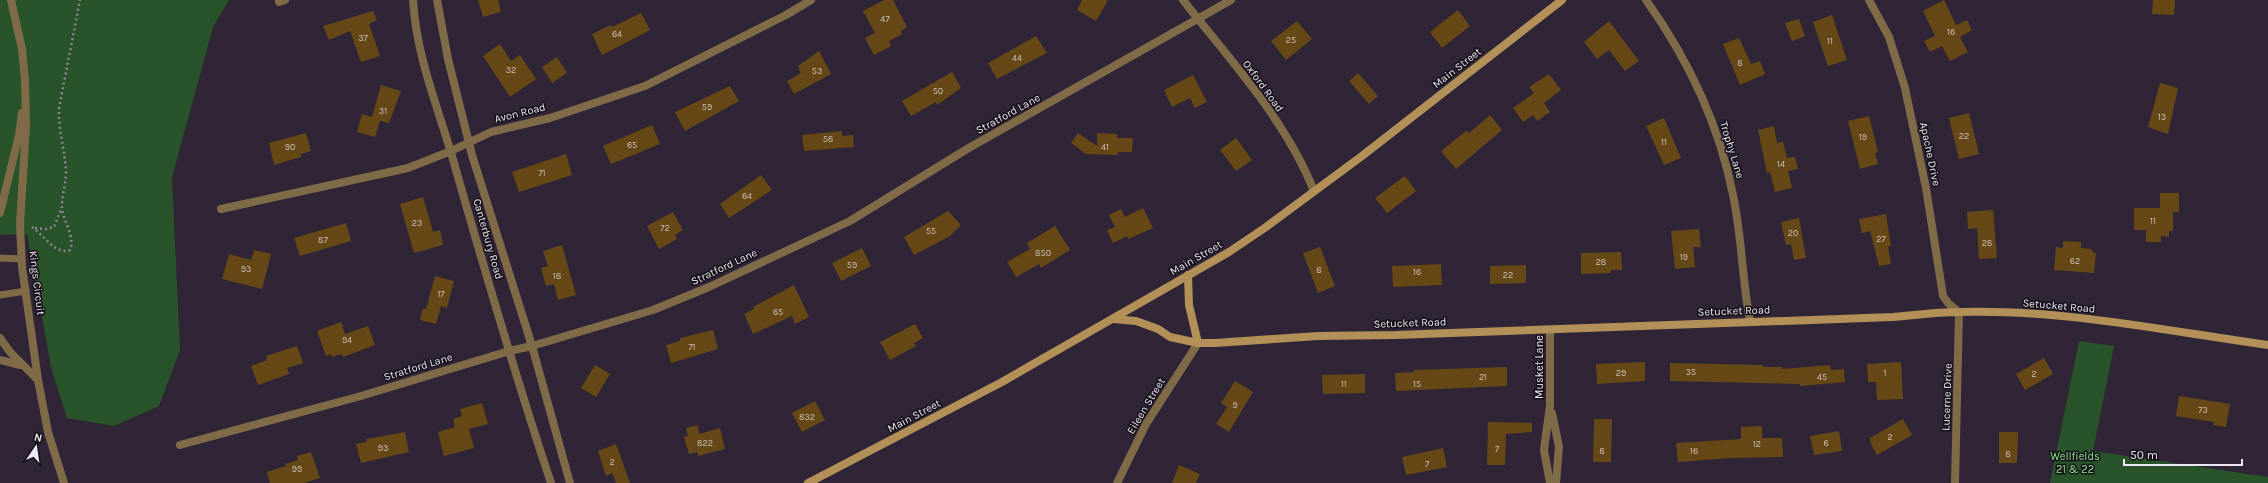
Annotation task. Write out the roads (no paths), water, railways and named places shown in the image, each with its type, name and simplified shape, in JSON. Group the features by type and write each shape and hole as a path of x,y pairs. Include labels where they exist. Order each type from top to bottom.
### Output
{"main road":[{"name":"Main Street","path":"808,483 902,436 1113,319 1266,227 1362,156 1562,0"},
{"path":"1188,275 1189,304 1198,343"},
{"name":"Setucket Road","path":"1113,319 1136,321 1158,329 1170,336 1198,343 1230,343 1318,336 1550,330 1750,321 1893,317 1960,312 2030,314 2089,319 2169,329 2268,345"}],"street":[{"name":"Kings Circuit","path":"11,0 22,49 25,81 26,126 20,219 22,259 38,380 48,432 64,483"},
{"name":"Canterbury Road","path":"414,0 415,25 422,64 451,151 509,351 550,483"},
{"name":"Canterbury Road","path":"437,0 448,59 469,143 532,346 570,483"},
{"name":"Avon Road","path":"221,209 408,168 451,151 491,132 550,118 645,86 786,15 810,0"},
{"name":"Oxford Road","path":"1183,0 1247,82 1290,143 1304,165 1314,191"},
{"name":"Stratford Lane","path":"180,445 361,396 509,351 532,346 660,307 709,287 850,221 967,149 1231,0"},
{"name":"Trophy Lane","path":"1646,0 1668,30 1692,73 1723,153 1733,195 1750,321"},
{"name":"Apache Drive","path":"1869,0 1889,37 1905,88 1926,188 1943,296 1948,303 1960,312"},
{"name":"Kings Circuit","path":"0,213 19,135 25,81"},
{"name":"Lucerne Drive","path":"1955,483 1960,312"},
{"name":"Musket Lane","path":"1550,330 1550,405 1544,450 1550,483"},
{"path":"0,338 22,366 38,380"},
{"name":"Eileen Street","path":"1117,483 1146,424 1198,343"},
{"path":"0,360 12,362 22,366"},
{"name":"Musket Lane","path":"1550,405 1559,447 1556,483"}],"lane":[{"path":"0,258 22,259"},
{"path":"0,295 26,291"}],"park label":[{"name":"Wellfields 21 & 22","path":"2075,462"}]}
